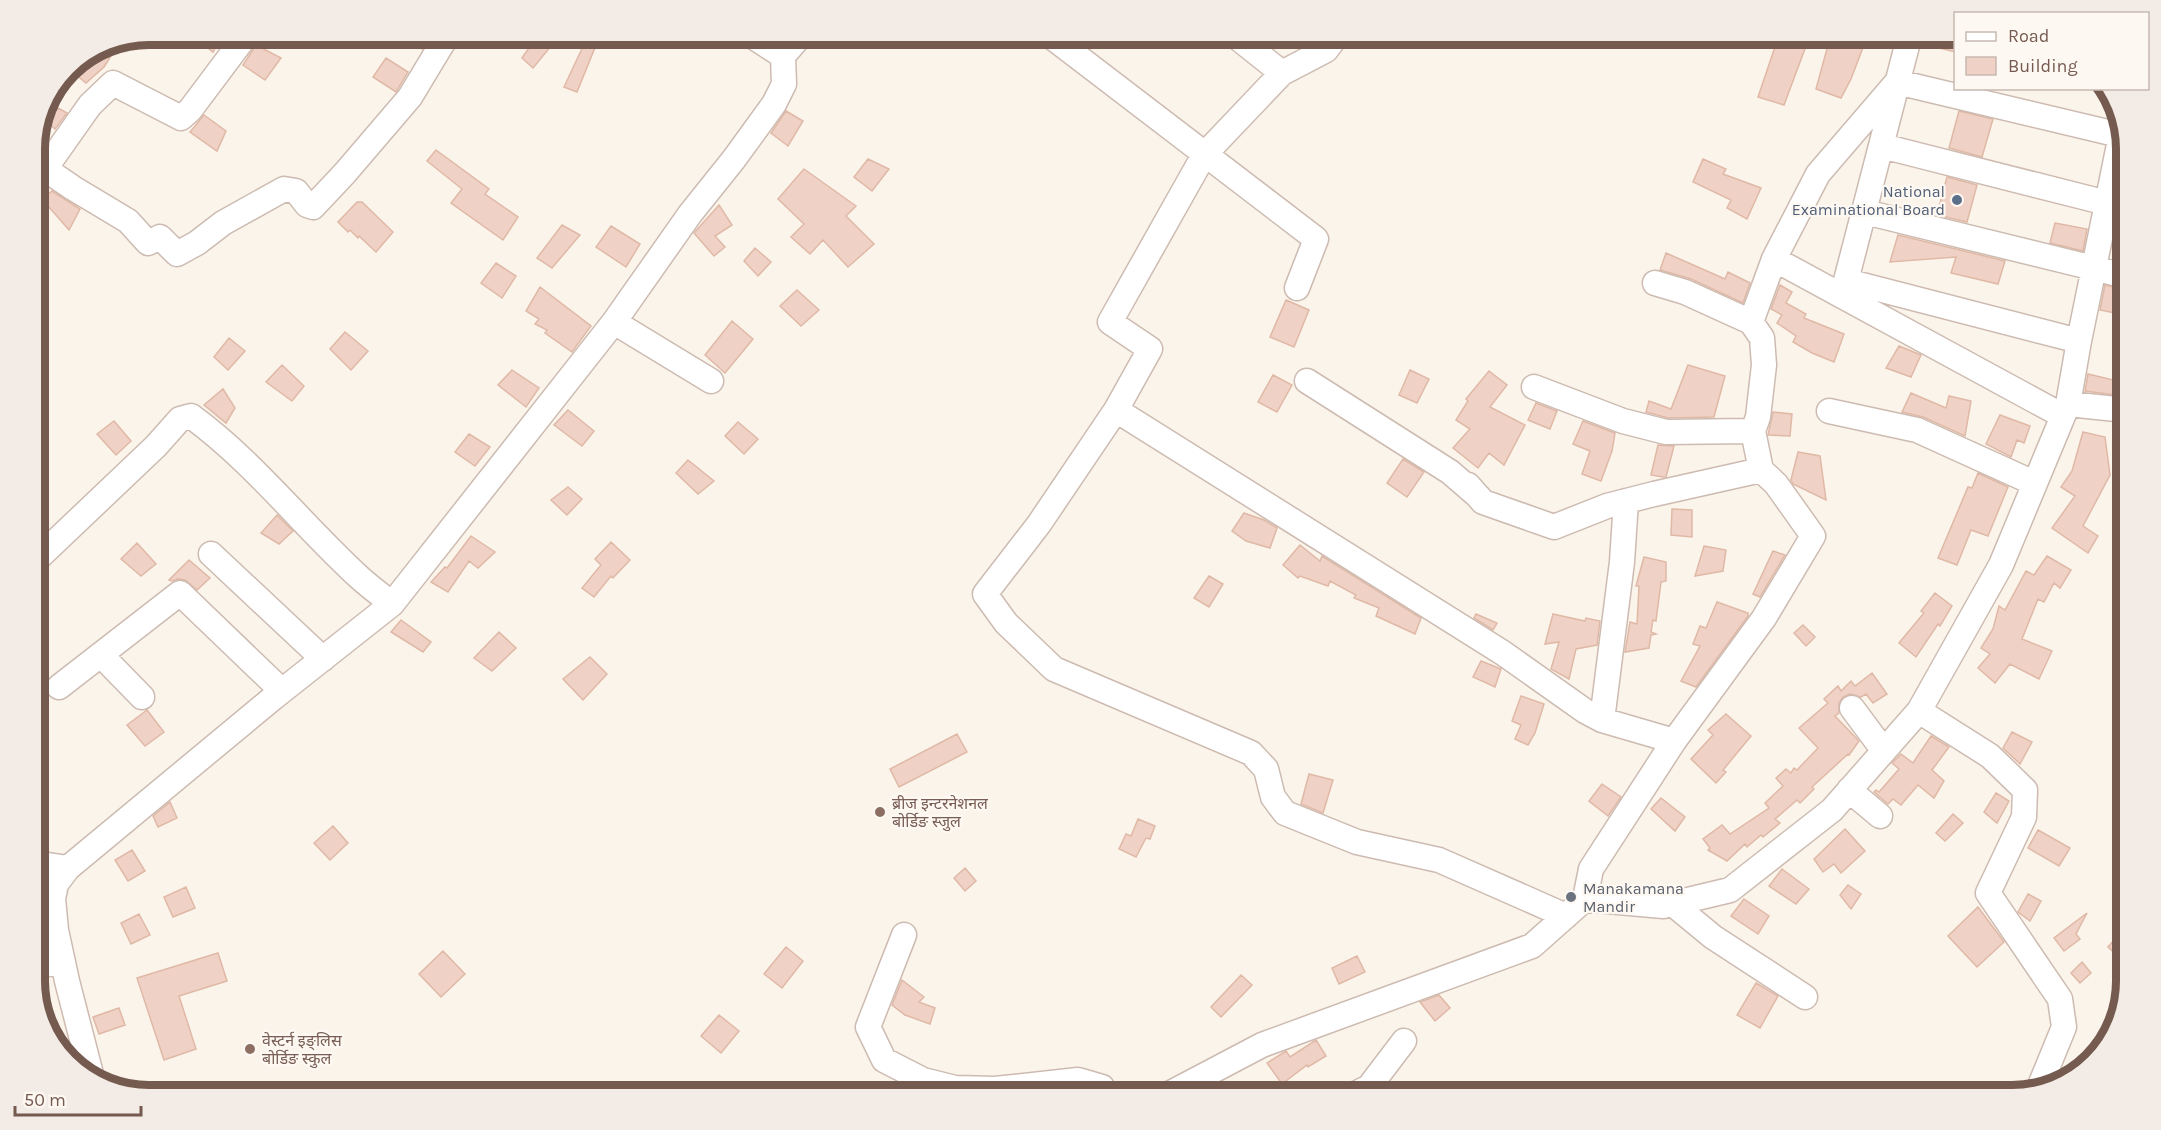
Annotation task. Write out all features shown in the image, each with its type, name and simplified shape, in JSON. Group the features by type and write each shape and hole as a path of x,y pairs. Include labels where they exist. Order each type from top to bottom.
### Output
{"street":[{"path":"45,162 90,105 113,83 181,118 190,110 239,45"},
{"path":"45,174 128,220 148,243 160,237 177,254 197,243 223,223 284,189 296,191 307,205 313,207 410,97 441,45"},
{"path":"766,45 783,56"},
{"path":"89,1065 63,962 53,900 56,884 68,868 282,691 392,604 614,322 690,214 774,104 784,84 783,56 792,45"},
{"path":"1062,45 1316,239 1298,288"},
{"path":"1247,45 1282,73"},
{"path":"1330,45 1326,50 1282,73 1204,155 1110,322 1150,349 1116,410 1040,524 985,594 1006,624 1054,669 1251,753 1266,770 1273,797 1284,813 1357,843 1439,860 1566,916"},
{"path":"1844,289 1907,45"},
{"path":"1898,82 2114,132"},
{"path":"1751,322 1774,259 1818,174 1898,82"},
{"path":"1882,146 2116,204"},
{"path":"1585,900 1663,906 1730,890 1832,810 1919,711 2001,564 2065,410 2094,268 2116,207"},
{"path":"1865,212 2116,274"},
{"path":"1774,259 1844,289 2065,410 2116,410"},
{"path":"1186,1085 1262,1046 1532,946 1585,900 1591,869 1674,741 1764,618 1813,536 1776,484 1761,470 1753,431 1758,417 1764,365 1762,339 1751,322 1685,292 1655,283"},
{"path":"1844,289 2079,341"},
{"path":"614,322 711,381"},
{"path":"1307,381 1450,472 1476,493 1554,527 1626,501 1761,470"},
{"path":"1534,387 1623,421 1666,432 1753,431"},
{"path":"1116,410 1503,653 1585,711 1602,720 1674,741"},
{"path":"1829,411 1917,430 2034,483"},
{"path":"45,551 156,446 180,419 191,416 210,430 262,478 360,579 392,604"},
{"path":"1602,720 1622,562 1626,501"},
{"path":"211,554 323,659"},
{"path":"59,687 180,593 282,691"},
{"path":"101,655 142,697"},
{"path":"1852,708 1884,751"},
{"path":"1919,711 1990,756 2025,790 2024,818 1989,893 2060,999 2064,1027 2042,1080"},
{"path":"1850,790 1880,816"},
{"path":"45,865 68,868"},
{"path":"1672,904 1713,937 1805,997"},
{"path":"904,935 868,1027 884,1060 923,1080 943,1085"},
{"path":"45,965 63,962"},
{"path":"1371,1085 1404,1041"},
{"path":"1032,1085 1078,1080 1095,1085"}],"building":[{"path":"204,45 217,45 213,52"},
{"path":"256,45 281,58 265,80 243,65"},
{"path":"531,45 552,45 533,68 522,58"},
{"path":"584,45 596,45 577,92 564,87"},
{"path":"1776,45 1806,46 1784,105 1758,97"},
{"path":"1828,45 1864,45 1841,98 1816,89"},
{"path":"1926,45 1954,45 1954,52"},
{"path":"113,52 104,67 86,83 76,75 97,59"},
{"path":"386,58 408,72 396,92 373,77"},
{"path":"58,108 67,113 55,129 49,123 52,115"},
{"path":"786,111 803,121 788,146 771,133"},
{"path":"1959,111 1993,119 1982,157 1949,148"},
{"path":"204,115 226,131 217,151 190,132"},
{"path":"436,150 489,189 485,194 518,217 503,240 451,203 462,189 427,161"},
{"path":"868,159 889,169 872,191 854,177"},
{"path":"1703,159 1726,169 1723,174 1761,188 1747,219 1727,208 1731,200 1693,182"},
{"path":"804,169 856,206 846,216 874,244 848,267 823,240 810,254 791,237 804,224 778,199"},
{"name":"National Examinational Board","path":"1947,177 1977,185 1967,222 1937,215"},
{"path":"52,191 80,209 69,230 45,202 45,197"},
{"path":"357,202 362,202 393,232 376,252 359,236 358,238 350,230 348,232 338,222"},
{"path":"719,205 732,225 715,236 725,247 714,256 694,233"},
{"path":"2055,223 2087,229 2083,251 2050,243"},
{"path":"562,225 580,235 552,268 537,258"},
{"path":"611,226 640,244 626,267 596,247"},
{"path":"1898,235 2005,261 1998,284 1951,273 1956,257 1890,262"},
{"path":"755,248 771,262 758,276 744,261"},
{"path":"1666,253 1725,279 1728,272 1750,283 1743,303 1691,279 1660,270"},
{"path":"496,263 516,276 502,298 481,283"},
{"path":"1780,285 1792,292 1786,303 1806,314 1804,318 1844,334 1834,362 1793,342 1796,336 1777,323 1782,315 1771,309"},
{"path":"2105,285 2116,288 2116,313 2100,310"},
{"path":"540,287 591,326 572,352 545,333 547,330 535,324 539,319 526,311"},
{"path":"797,290 819,310 801,326 780,306"},
{"path":"1286,300 1309,310 1294,347 1270,337"},
{"path":"732,321 753,339 725,373 705,355"},
{"path":"345,332 368,351 351,370 330,349"},
{"path":"229,338 245,351 228,370 214,357"},
{"path":"1899,346 1921,355 1911,377 1886,368"},
{"path":"282,365 304,386 292,401 266,382"},
{"path":"1688,365 1725,376 1714,417 1668,418 1646,412 1649,401 1671,409"},
{"path":"512,370 539,388 526,407 498,385"},
{"path":"1410,370 1429,379 1417,403 1399,395"},
{"path":"1489,371 1507,385 1490,407 1525,425 1504,465 1489,453 1478,468 1453,448 1470,429 1456,420 1468,401 1466,399"},
{"path":"2088,374 2116,381 2116,395 2085,391"},
{"path":"1273,375 1292,385 1277,412 1258,402"},
{"path":"223,389 235,408 226,423 204,405"},
{"path":"1911,393 1946,408 1949,396 1971,401 1965,436 1923,417 1902,412"},
{"path":"1536,403 1557,411 1550,429 1528,420"},
{"path":"568,410 594,431 582,446 554,425"},
{"path":"1773,412 1792,414 1790,436 1768,435"},
{"path":"2000,415 2030,426 2024,443 2017,440 2011,457 1986,444"},
{"path":"114,421 131,441 116,455 97,434"},
{"path":"1583,421 1615,433 1612,451 1601,481 1582,474 1590,451 1573,444"},
{"path":"738,422 758,439 744,454 725,436"},
{"path":"2083,432 2105,437 2110,475 2083,526 2098,536 2088,553 2052,528 2075,496 2061,487 2072,471"},
{"path":"469,434 490,447 475,466 455,452"},
{"path":"1658,445 1674,446 1666,477 1651,475"},
{"path":"1798,452 1820,456 1826,500 1793,484 1791,480"},
{"path":"1403,459 1424,472 1407,497 1387,483"},
{"path":"688,460 714,481 698,494 676,473"},
{"path":"1978,473 2008,487 1988,536 1971,530 1957,565 1938,558 1968,487 1972,488"},
{"path":"568,487 582,499 567,515 551,500"},
{"path":"1672,509 1692,510 1692,537 1671,535"},
{"path":"1244,513 1264,520 1277,528 1270,548 1246,541 1232,531"},
{"path":"277,515 293,531 279,544 261,533"},
{"path":"471,536 495,552 478,568 469,561 448,592 431,582 445,567 447,568"},
{"path":"611,542 630,560 613,578 611,576 594,597 582,588 601,565 595,559"},
{"path":"137,543 156,564 141,576 121,559"},
{"path":"1300,545 1320,561 1322,556 1421,618 1415,634 1376,616 1379,608 1354,598 1356,595 1330,581 1328,586 1300,576 1298,578 1283,565"},
{"path":"1704,546 1726,550 1723,571 1695,576"},
{"path":"1773,551 1785,555 1760,597 1753,594"},
{"path":"2047,556 2071,570 2060,588 2054,583 2044,602 2038,599 2022,639 2052,651 2039,679 2010,664 1995,683 1978,668 1990,654 1981,648 1993,629 1999,606 2005,610 2026,571 2034,575"},
{"path":"1644,557 1666,562 1666,581 1661,582 1656,621 1653,620 1651,632 1656,634 1651,635 1649,648 1625,652 1630,622 1637,624 1639,586 1636,586"},
{"path":"189,560 210,578 197,590 185,580 169,580"},
{"path":"1209,576 1223,584 1209,607 1194,598"},
{"path":"1935,593 1952,606 1916,657 1899,643 1924,613 1921,611"},
{"path":"1717,602 1748,613 1748,616 1696,687 1681,681 1700,646 1693,644 1700,626 1706,628"},
{"path":"1476,614 1497,623 1493,630 1474,618"},
{"path":"1553,614 1585,621 1586,618 1600,621 1597,645 1576,649 1569,679 1551,669 1559,642 1545,644"},
{"path":"401,620 431,642 423,652 391,632"},
{"path":"1803,625 1815,637 1806,646 1794,633"},
{"path":"499,632 516,648 492,671 474,658"},
{"path":"590,657 607,674 583,700 563,679"},
{"path":"1481,661 1501,669 1495,687 1473,677"},
{"path":"1872,673 1887,694 1873,703 1866,694 1861,697 1850,694 1843,697 1839,703 1839,713 1835,716 1859,741 1849,755 1812,787 1814,789 1800,803 1797,800 1775,819 1780,823 1763,837 1761,835 1747,847 1745,844 1727,861 1708,850 1710,848 1703,839 1722,825 1730,834 1769,808 1765,803 1783,786 1776,778 1786,769 1791,773 1794,768 1797,770 1818,748 1799,728 1828,703 1824,699 1838,686 1841,691 1851,681 1855,686"},
{"path":"1521,696 1544,704 1535,733 1528,745 1515,739 1521,725 1512,721"},
{"path":"147,710 164,732 145,746 127,725"},
{"path":"1726,714 1751,736 1723,770 1726,772 1716,783 1691,759 1713,735 1708,730"},
{"path":"2012,732 2032,742 2020,764 2003,748"},
{"path":"957,734 967,752 899,787 890,769"},
{"path":"1931,736 1949,747 1932,770 1944,781 1934,798 1918,785 1901,805 1893,799 1888,804 1874,792 1876,790 1879,792 1899,769 1892,763 1901,754 1913,763"},
{"path":"1309,774 1333,780 1323,813 1301,804"},
{"path":"1602,784 1621,797 1608,816 1589,801"},
{"path":"1996,793 2009,801 1997,823 1984,812"},
{"path":"1661,798 1685,817 1675,831 1651,809"},
{"path":"170,802 177,818 158,827 153,816"},
{"path":"1953,814 1963,823 1945,841 1936,833"},
{"path":"1138,819 1155,826 1150,839 1146,838 1136,857 1119,849 1126,834 1131,836"},
{"path":"333,826 348,843 330,860 314,843"},
{"path":"1845,829 1865,851 1841,873 1834,864 1823,872 1814,859"},
{"path":"2038,830 2070,848 2059,866 2028,848"},
{"path":"132,850 145,871 128,881 115,860"},
{"path":"965,868 976,881 965,891 954,878"},
{"path":"1782,869 1809,889 1796,904 1769,886"},
{"path":"1848,885 1861,894 1851,909 1840,895"},
{"path":"186,887 195,908 173,917 164,897"},
{"path":"2028,894 2041,901 2030,921 2018,912"},
{"path":"1744,899 1769,916 1758,934 1731,916"},
{"path":"1978,907 2004,942 1977,967 1948,936"},
{"path":"2087,913 2076,934 2080,939 2064,951 2054,938"},
{"path":"139,914 150,935 131,944 121,923"},
{"path":"2116,938 2116,955 2108,947"},
{"path":"786,947 803,961 782,988 764,974"},
{"path":"443,951 465,974 441,997 419,974"},
{"path":"218,953 227,981 179,996 196,1049 164,1060 137,978"},
{"path":"1357,956 1365,972 1339,984 1332,968"},
{"path":"2082,962 2091,973 2080,983 2071,973"},
{"path":"1241,975 1252,985 1221,1017 1211,1007"},
{"path":"902,980 924,997 919,1002 935,1008 930,1024 905,1015 892,1005"},
{"path":"1756,983 1778,996 1760,1028 1737,1015"},
{"path":"1439,995 1450,1008 1435,1021 1420,1002"},
{"path":"119,1008 125,1025 99,1034 93,1017"},
{"path":"719,1015 739,1031 721,1053 701,1036"},
{"path":"1316,1040 1326,1056 1308,1067 1307,1065 1282,1084 1267,1063 1286,1051 1290,1057"}],"place":[{"name":"National Examinational Board","path":"1957,200"},
{"name":"ब्रीज इन्टरनेशनल बोर्डिङ स्जुल","path":"880,812"},
{"name":"Manakamana Mandir","path":"1571,897"},
{"name":"वेस्टर्न इङ्लिस बोर्डिङ स्कुल","path":"250,1049"}]}
